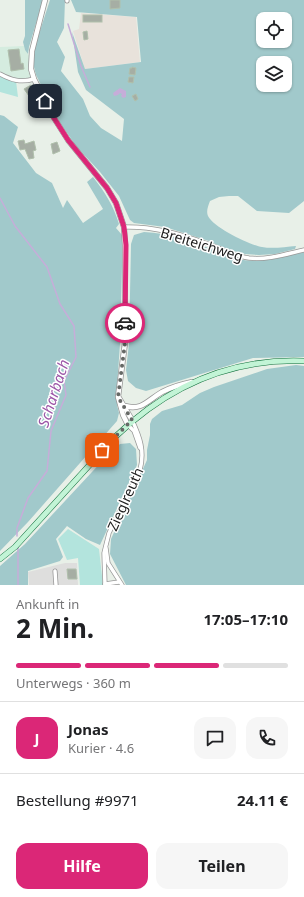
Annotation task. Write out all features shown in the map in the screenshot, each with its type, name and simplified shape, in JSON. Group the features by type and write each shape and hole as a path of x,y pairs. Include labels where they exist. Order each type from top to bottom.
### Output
{"main road":[{"path":"0,560 15,547 102,450 132,420 163,398 192,382 243,366 275,361 304,361"}],"street":[{"path":"45,0 32,51 31,69 34,79 54,118 68,140 107,188 116,203 124,227 126,245 125,343 118,397 123,415 128,424"},
{"path":"0,74 16,81 27,81 34,79"},
{"name":"Breiteichweg","path":"124,227 159,230 209,244 232,254 248,258 272,257 304,250"},
{"path":"125,406 138,408 161,392 177,385 192,382"},
{"path":"118,397 125,406 132,420"},
{"name":"Zieglreuth","path":"105,546 108,563 120,583 105,584 104,553 105,546 109,532 140,470 142,460 141,442 132,420"},
{"name":"Zieglreuth","path":"128,424 134,431 142,452"},
{"path":"56,571 56,585"}],"shaded area":[{"path":"25,0 43,0 28,54 25,50 23,42 25,36"},
{"path":"50,0 65,0 64,28 57,42 65,57 61,71 83,99 90,116 101,128 122,141 124,119 86,90 78,72 72,32 85,69 141,62 137,17 76,12 71,0 304,0 304,201 289,213 257,211 238,196 219,197 210,201 207,211 208,216 217,226 256,246 274,248 296,246 295,249 275,254 245,254 226,249 209,241 165,227 134,223 130,220 119,196 77,147 60,123 36,75 33,63 35,46"},
{"path":"81,13 136,17 140,62 85,69 73,31 79,29"},
{"path":"0,74 16,81 18,97 0,92"},
{"path":"120,88 126,91 126,97 123,98 121,96 122,94 120,93 114,96 113,93"},
{"path":"0,115 4,116 18,127 13,143 36,173 52,183 63,208 67,200 83,223 103,209 87,182 93,177 109,200 119,224 116,228 122,235 122,266 120,344 117,387 117,405 119,413 117,421 28,522 0,551"},
{"path":"144,232 180,238 237,259 254,261 304,252 304,357 253,358 146,391 136,388 128,381 126,370 129,344 131,244 134,235"},
{"path":"296,365 304,366 304,585 126,585 110,554 111,539 147,460 150,424 152,419 162,411 182,405 200,393 214,387 267,369"},
{"path":"130,443 136,449 137,465 100,545 86,539 67,526 56,539 63,557 60,561 28,571 28,585 0,585 0,566 25,544 105,458 120,444"},
{"path":"68,529 99,549 103,585 80,585 78,558 67,560 58,539"},
{"path":"65,563 77,563 78,585 29,585 28,572"}],"green space":[{"path":"24,46 31,58 34,79 16,81 0,74 0,47"}],"building":[{"path":"110,0 120,0 120,8 110,9"},
{"path":"83,15 102,15 102,22 83,22"},
{"path":"87,31 88,39 84,40 83,32"},
{"path":"19,49 21,64 23,63 24,69 11,71 8,50"},
{"path":"130,68 136,68 135,75 129,74"},
{"path":"129,77 134,77 133,83 128,82"},
{"path":"31,85 35,92 29,96 24,89"},
{"path":"136,94 138,99 135,101 132,96"},
{"path":"24,140 25,144 34,141 36,150 33,151 34,158 29,159 25,149 20,150 18,141"},
{"path":"57,142 60,151 53,154 51,144"},
{"path":"67,569 76,569 77,579 68,579"}],"waterway":[{"path":"68,24 81,66 90,87"},
{"name":"Scharbach","path":"0,198 15,226 47,267 60,304 74,326 76,357 64,381 66,395 51,431 47,471 28,498 17,528 17,536"},
{"name":"Scharbach","path":"18,547 18,585"}],"way so far":[{"path":"102,450 132,420 125,406 118,397 125,343 125,323"}],"route":[{"path":"45,101 68,140 107,188 116,203 124,227 126,245 125,323"}]}
